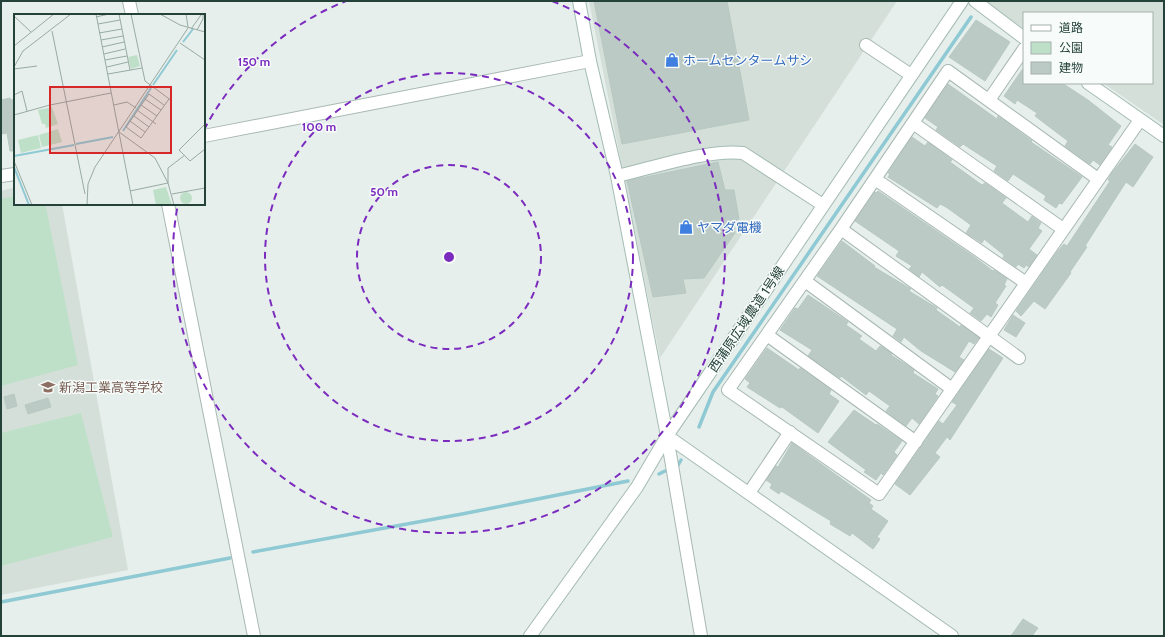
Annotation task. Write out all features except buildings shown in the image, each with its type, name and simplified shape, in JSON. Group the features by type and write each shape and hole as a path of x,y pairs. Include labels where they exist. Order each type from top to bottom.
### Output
{"street":[{"path":"129,1 132,14"},
{"path":"579,1 590,61 617,176 667,436 701,636"},
{"name":"西蒲原広域農道 1号線","path":"530,636 637,487 667,436 962,1"},
{"path":"975,1 1023,37"},
{"path":"866,45 911,75"},
{"path":"989,100 1023,50"},
{"path":"205,136 590,61"},
{"path":"1098,179 948,71 841,230 728,390 879,494 1140,120"},
{"path":"1089,84 1164,136"},
{"path":"913,123 1063,229"},
{"path":"617,176 728,151 743,153 823,205"},
{"path":"1,176 14,174"},
{"path":"875,179 1026,283"},
{"path":"168,205 254,636"},
{"path":"841,230 1018,358"},
{"path":"805,281 952,389"},
{"path":"767,335 916,442"},
{"path":"749,493 790,432"},
{"path":"667,436 952,636"}],"shaded area":[{"path":"589,1 897,1 660,358"},
{"path":"989,1 1164,1 1164,125 1104,84 1153,84 1153,12 1023,12 1023,28 987,4"},
{"name":"新潟工業高等学校","path":"14,187 14,205 62,205 128,570 1,595 1,191"}],"green space":[{"path":"14,196 14,205 42,205 46,207 78,365 1,386 1,199"},
{"path":"81,413 113,537 1,566 1,433"}],"waterway":[{"path":"699,427 713,392 971,17"},
{"path":"677,467 681,460"},
{"path":"659,474 665,471"},
{"path":"253,552 462,514 628,481"},
{"path":"1,602 230,558"}],"place":[{"name":"ホームセンタームサシ","path":"672,60"},
{"name":"ヤマダ電機","path":"686,227"},
{"name":"新潟工業高等学校","path":"48,387"}]}
